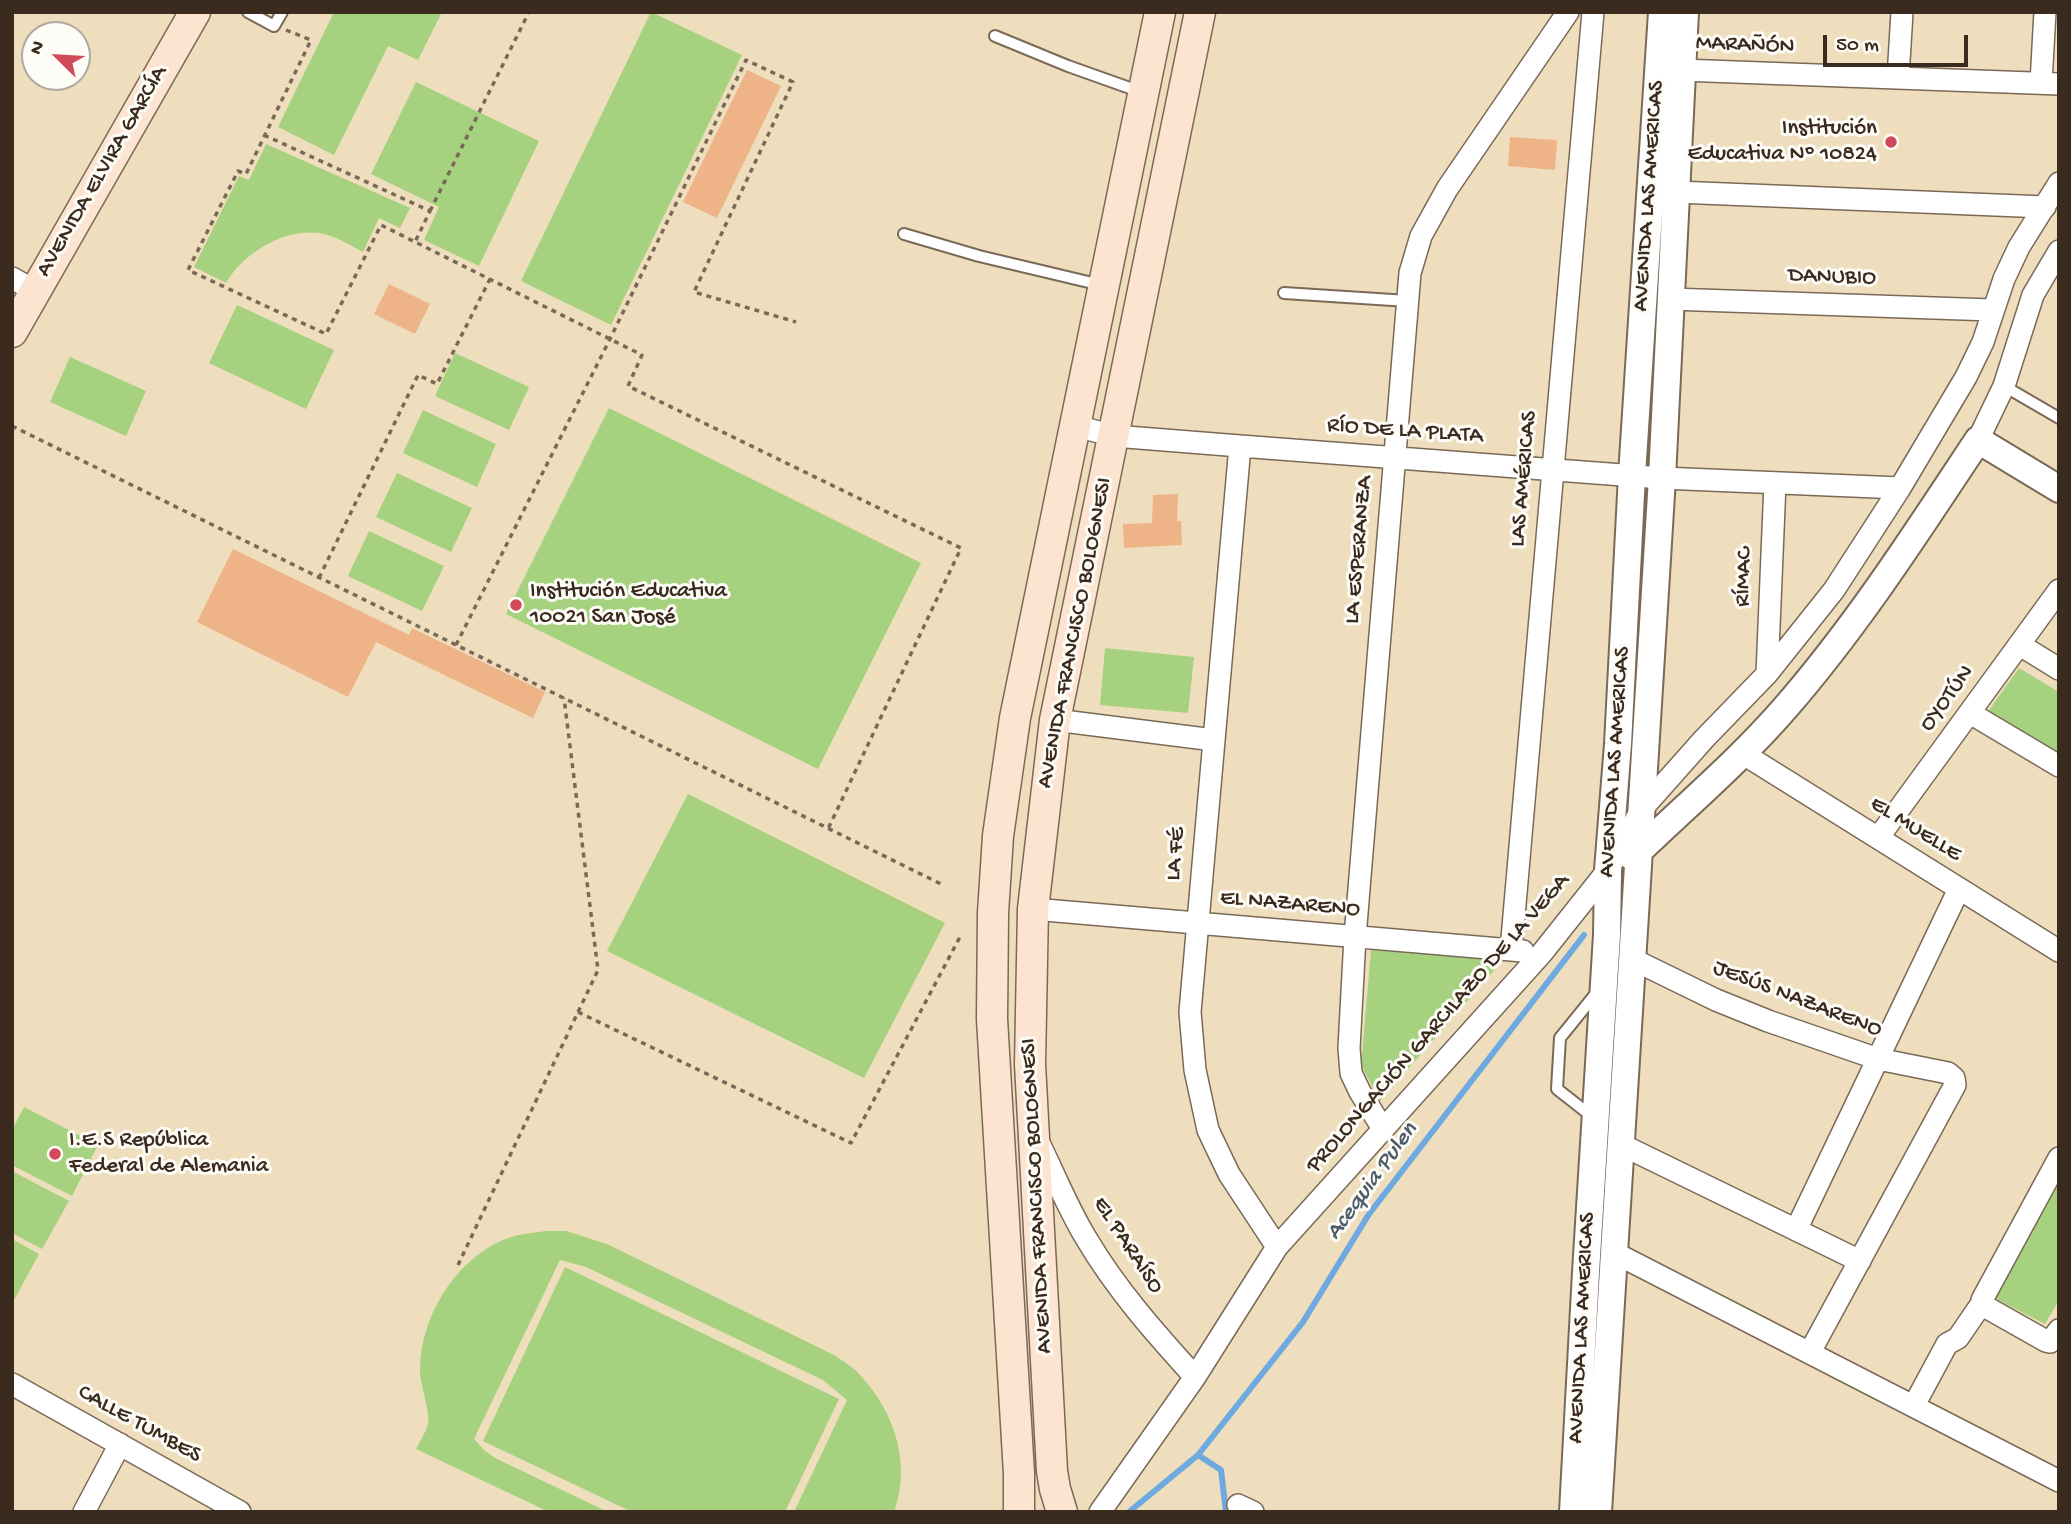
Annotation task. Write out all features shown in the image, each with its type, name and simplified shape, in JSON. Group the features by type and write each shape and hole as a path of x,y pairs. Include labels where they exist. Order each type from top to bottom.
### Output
{"main road":[{"name":"AVENIDA ELVIRA GARCÍA","path":"12,332 24,285 195,12"},
{"name":"AVENIDA FRANCISCO BOLOGNESI","path":"1019,1512 992,1019 993,913 998,835 1015,718 1160,12"},
{"name":"AVENIDA FRANCISCO BOLOGNESI","path":"1062,1512 1052,1471 1033,1131 1030,1064 1033,909 1055,720 1200,12"}],"street":[{"name":"LA ESPERANZA","path":"1383,1129 1351,1073 1349,1048 1355,937 1410,273 1421,236 1447,189 1568,12"},
{"name":"LAS AMÉRICAS","path":"1511,950 1593,12"},
{"name":"AVENIDA LAS AMERICAS","path":"1573,1512 1604,983 1608,870 1662,12"},
{"name":"AVENIDA LAS AMERICAS","path":"1598,1512 1662,478 1685,12"},
{"path":"1898,78 1902,12"},
{"path":"2045,12 2050,83"},
{"name":"MARAÑÓN","path":"1681,70 2050,83"},
{"name":"PROLONGACIÓN GARCILAZO DE LA VEGA","path":"1100,1512 1195,1377 1277,1247 1542,953 1608,870 1641,810 1767,674 1834,590 1900,488 1966,377 1983,342 1992,310 2019,247 2059,183"},
{"path":"1676,192 2045,207"},
{"path":"1608,870 1638,852 1742,753 1786,707 1864,609 1978,440 2004,386 2033,295 2059,251"},
{"name":"DANUBIO","path":"1670,299 1992,310"},
{"name":"RÍO DE LA PLATA","path":"1076,426 1114,436 1394,458 1662,478 1900,488"},
{"path":"1978,440 2059,489"},
{"name":"LA FÉ","path":"1240,446 1190,1012 1195,1070 1208,1130 1229,1174 1277,1247"},
{"name":"RÍMAC","path":"1767,674 1774,483"},
{"name":"OYOTÚN","path":"1878,838 2059,590"},
{"path":"2020,645 2059,669"},
{"path":"1970,713 2059,766"},
{"path":"1055,720 1214,740"},
{"name":"EL MUELLE","path":"1742,753 2059,951"},
{"path":"1796,1230 1959,889"},
{"name":"EL NAZARENO","path":"1033,909 1542,953"},
{"name":"JESÚS NAZARENO","path":"1633,959 1716,1000 1768,1021 1878,1059 1948,1073 1954,1078 1955,1085 1860,1261"},
{"name":"EL PARAÍSO","path":"1033,1131 1084,1236 1145,1322 1195,1377"},
{"path":"1620,1144 1860,1261 1810,1352"},
{"path":"1919,1396 1947,1344 1958,1338 1982,1303 2059,1158"},
{"path":"1613,1252 2059,1482"},
{"path":"1982,1303 2046,1342 2053,1340 2059,1330"},
{"name":"CALLE TUMBES","path":"12,1384 240,1512"},
{"path":"85,1512 120,1444"}],"lane":[{"path":"248,12 274,26 282,12"},
{"path":"995,36 1068,66 1143,92"},
{"path":"904,234 979,256 1104,286"},
{"path":"1284,293 1408,301"},
{"path":"2004,386 2059,418"},
{"path":"1595,1119 1556,1089 1560,1038 1604,983"}],"path":[{"path":"415,242 529,12"},
{"path":"274,26 310,40 246,174 238,171 188,270 326,334 381,225 642,355 628,386 961,548 828,829"},
{"path":"456,645 746,60 793,82 694,292 796,322"},
{"path":"264,135 430,211"},
{"path":"319,578 418,375 438,384 490,279"},
{"path":"12,426 943,885"},
{"path":"458,1265 598,970 564,698"},
{"path":"578,1012 851,1143 961,935"}],"green space":[{"path":"334,12 442,12 418,60 388,46 334,155 278,127"},
{"path":"651,12 742,55 611,325 521,281"},
{"path":"416,82 539,141 479,266 424,240 439,207 371,174"},
{"path":"266,144 410,208 400,228 379,218 363,252 328,235 299,233 284,237 244,260 226,283 194,267 239,176 249,180"},
{"path":"237,305 334,350 306,409 209,363"},
{"path":"455,353 529,387 509,430 435,396"},
{"path":"70,357 146,391 126,436 50,402"},
{"path":"609,408 921,563 818,769 506,614"},
{"path":"423,410 496,444 477,487 403,453"},
{"path":"397,473 472,508 451,552 376,517"},
{"path":"369,531 444,566 422,611 348,576"},
{"path":"1105,648 1194,657 1188,713 1100,705"},
{"path":"2019,668 2059,692 2059,756 1987,713"},
{"path":"688,794 945,923 864,1078 607,951"},
{"path":"1371,950 1504,959 1380,1101 1361,1065"},
{"path":"24,1107 98,1145 72,1196 12,1165 12,1130"},
{"path":"12,1171 69,1201 42,1249 12,1233"},
{"path":"2059,1179 2059,1300 2045,1324 1994,1298"},
{"path":"566,1231 607,1244 834,1355 851,1367 872,1389 897,1439 901,1475 894,1512 794,1512 847,1400 823,1380 586,1267 560,1260 474,1439 495,1458 608,1512 549,1512 416,1449 429,1420 420,1377 422,1351 433,1312 443,1294 469,1262 485,1249 514,1236"},
{"path":"12,1239 39,1254 13,1302 12,1301"},
{"path":"565,1267 839,1399 785,1512 632,1512 483,1441"}],"building":[{"path":"747,70 781,86 717,218 683,202"},
{"path":"1510,137 1557,140 1555,170 1508,166"},
{"path":"389,284 430,304 415,334 374,314"},
{"path":"1178,494 1177,521 1181,521 1182,545 1124,548 1123,524 1152,523 1153,495"},
{"path":"233,549 409,635 412,628 545,692 533,718 376,642 348,697 197,622"}],"waterway":[{"name":"Acequia Pulen","path":"1129,1512 1198,1455 1303,1322 1369,1214 1584,935"},
{"path":"1198,1455 1221,1470 1226,1512"}],"place":[{"name":"Institución Educativa Nº 10824","path":"1891,142"},
{"name":"Institución Educativa 10021 San José","path":"516,605"},
{"name":"I.E.S República Federal de Alemania","path":"55,1154"}]}
